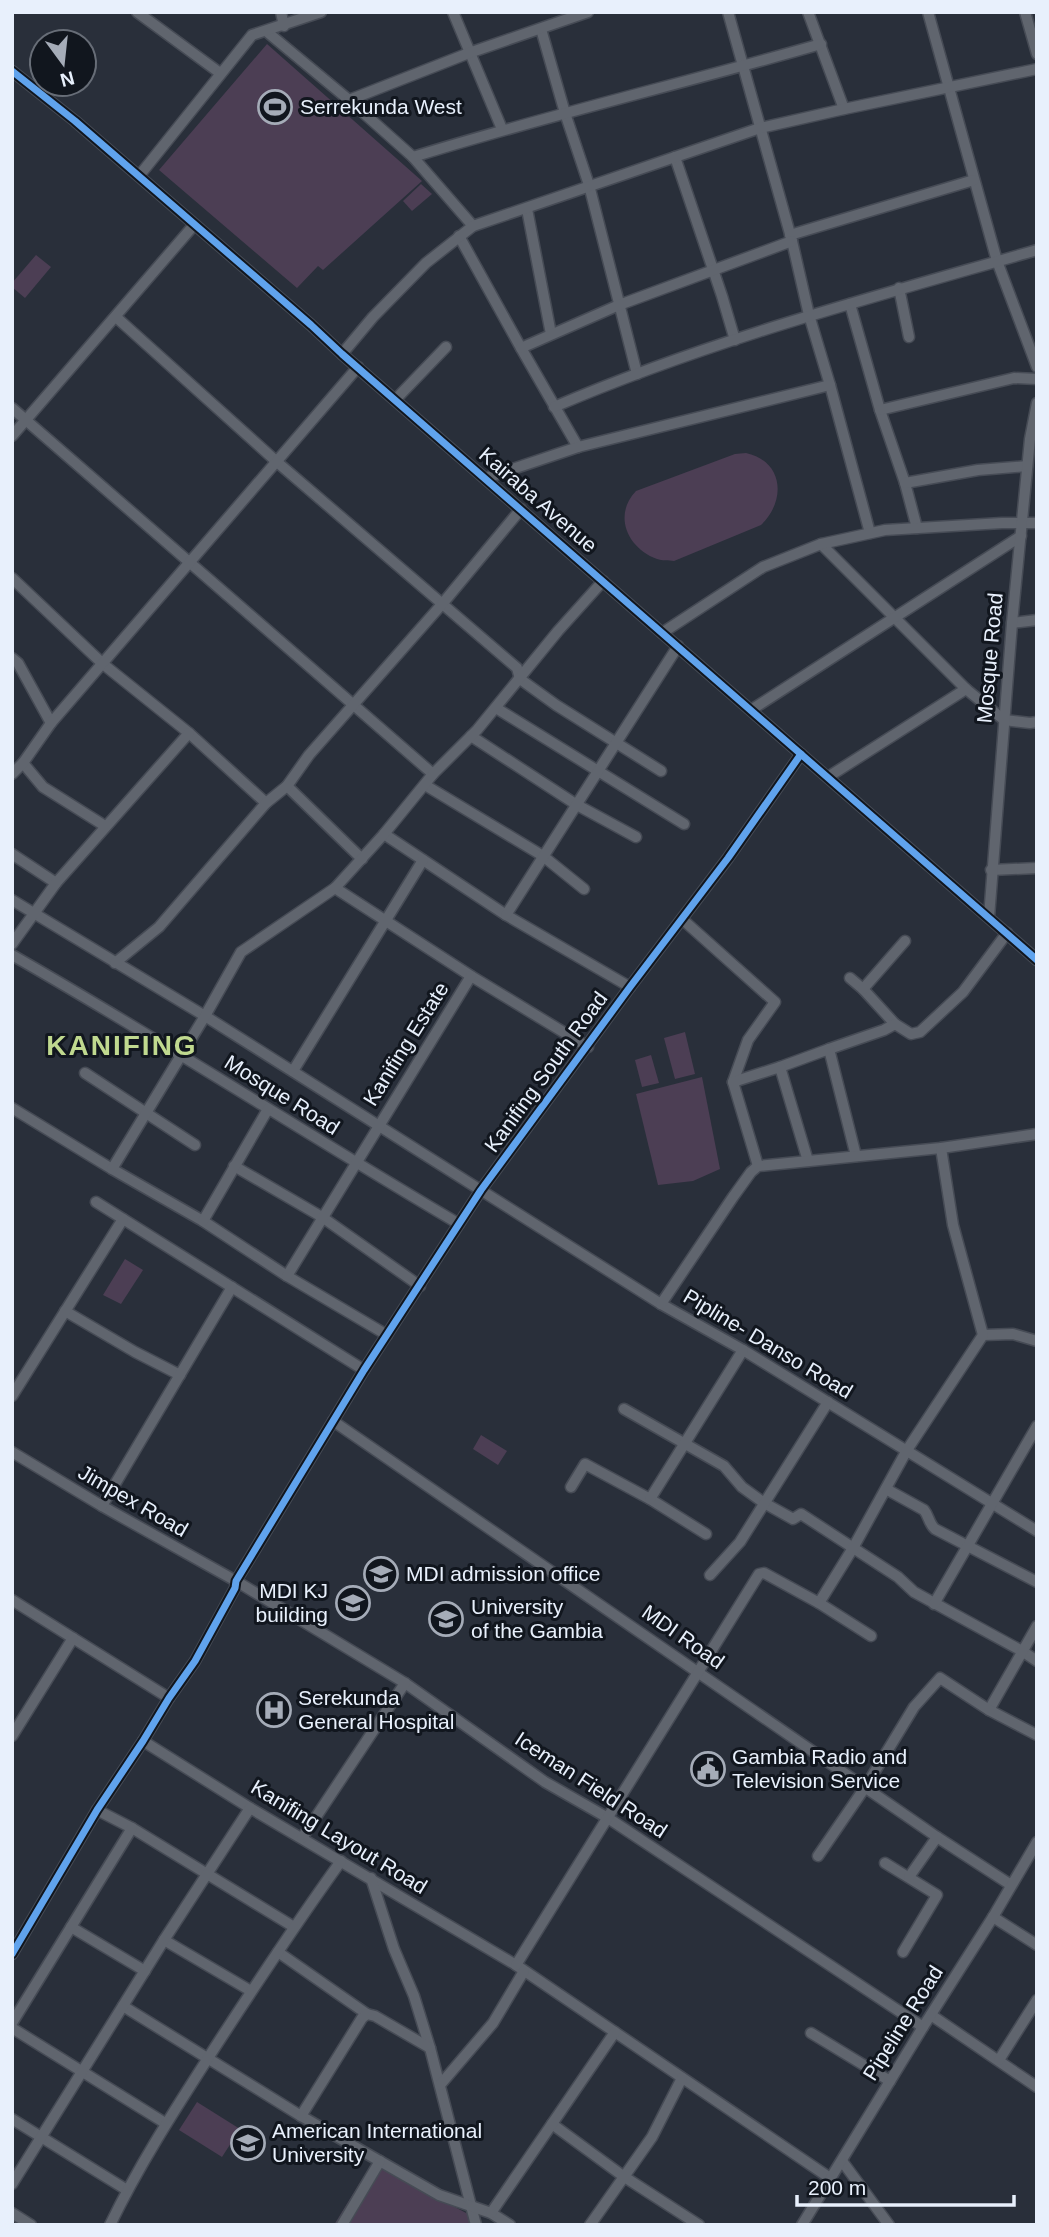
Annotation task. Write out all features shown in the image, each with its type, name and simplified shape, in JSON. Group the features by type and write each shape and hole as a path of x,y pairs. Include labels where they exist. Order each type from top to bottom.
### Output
{"street":[{"path":"137,12 220,73"},
{"path":"281,12 284,26"},
{"path":"139,176 252,35 284,26 305,15 321,12"},
{"path":"453,12 502,129"},
{"path":"349,100 470,53 588,12"},
{"path":"728,12 870,533"},
{"path":"808,12 844,109"},
{"path":"928,12 997,261 1037,367"},
{"path":"1025,12 1037,54"},
{"path":"541,29 589,185 637,374"},
{"path":"266,31 413,157 473,226"},
{"path":"413,157 502,129 821,44"},
{"path":"342,354 426,262 473,226 760,128 1037,69"},
{"name":"Kairaba Avenue","path":"12,71 139,176 311,325 1037,960"},
{"path":"676,157 723,296 734,340"},
{"path":"521,348 619,305 713,271 791,238 974,180"},
{"path":"527,209 551,334"},
{"path":"12,436 194,225"},
{"path":"459,236 578,447"},
{"path":"554,407 637,374 809,315 1037,250"},
{"path":"899,288 909,337"},
{"path":"850,304 917,528"},
{"path":"116,317 277,462 517,668 520,679 556,705 661,771"},
{"path":"395,400 446,347"},
{"path":"12,775 51,723 358,367"},
{"path":"880,410 1014,378 1037,379"},
{"path":"486,478 578,447 830,385"},
{"name":"Mosque Road","path":"989,917 1012,623 1027,466 1037,403"},
{"path":"12,408 433,774"},
{"path":"905,483 978,470 1027,466"},
{"path":"115,963 159,927 266,803 287,786 309,755 443,603 521,509"},
{"path":"662,633 763,567 821,544 870,533 917,528 1037,523"},
{"path":"751,710 1021,536"},
{"path":"821,544 966,689 1004,720 1037,722"},
{"path":"12,578 103,664 189,733 266,803"},
{"path":"112,1169 241,952 335,888 433,774 496,708 603,581"},
{"path":"1012,623 1037,620"},
{"path":"506,915 678,646"},
{"path":"12,658 18,663 51,723"},
{"path":"828,777 966,689"},
{"path":"496,708 684,824"},
{"path":"12,944 55,883 189,733"},
{"path":"471,736 577,805 636,837"},
{"name":"Kanifing South Road","path":"12,1954 97,1810 195,1661 235,1588 236,1581 364,1370 481,1190 802,754"},
{"path":"23,763 43,787 104,826"},
{"path":"425,785 543,856 584,889"},
{"path":"287,786 362,859"},
{"path":"384,834 506,915 630,987"},
{"path":"12,854 55,883"},
{"path":"293,1071 423,860"},
{"path":"991,870 1037,868"},
{"path":"335,888 471,976 588,1046"},
{"name":"Pipline- Danso Road","path":"12,900 205,1016 661,1304 743,1350 1037,1531"},
{"path":"682,919 775,1002 748,1040 733,1082 758,1166"},
{"path":"850,978 895,1024 911,1034 919,1032 963,992 1007,933"},
{"path":"863,989 905,941"},
{"name":"Mosque Road","path":"12,955 459,1224"},
{"name":"Kanifing Estate","path":"287,1276 471,976"},
{"path":"733,1082 895,1024"},
{"path":"829,1049 856,1156"},
{"path":"780,1067 808,1161"},
{"path":"85,1073 195,1145"},
{"path":"12,1108 203,1221 287,1276 387,1335"},
{"path":"203,1221 268,1109"},
{"path":"661,1304 733,1197 758,1166 941,1148 1037,1134"},
{"path":"819,1603 907,1450 983,1335 953,1224 941,1148"},
{"path":"234,1166 322,1217 420,1286"},
{"path":"96,1202 364,1370"},
{"path":"12,1396 123,1219"},
{"path":"102,1506 232,1287"},
{"path":"65,1311 180,1375"},
{"path":"983,1335 1013,1334 1037,1341"},
{"path":"650,1499 743,1350"},
{"path":"710,1575 740,1542 763,1509 764,1503 828,1402"},
{"path":"624,1409 724,1466 742,1487 764,1503 793,1519 801,1514 898,1577 914,1592 1037,1661"},
{"name":"MDI Road","path":"334,1421 937,1837 1011,1885"},
{"path":"934,1604 1037,1426"},
{"name":"Jimpex Road","path":"12,1452 236,1581"},
{"path":"571,1487 585,1464 650,1499 706,1534"},
{"path":"886,1489 924,1510 931,1526 1037,1582"},
{"path":"440,2085 493,2023 520,1968 608,1818 759,1574 764,1573 819,1603 871,1636"},
{"name":"Iceman Field Road","path":"236,1581 405,1683 545,1782 608,1818 923,2027"},
{"path":"12,1600 169,1698"},
{"path":"989,1710 1037,1626"},
{"path":"12,1736 73,1637"},
{"path":"818,1856 866,1786 914,1707 940,1678 989,1710 1037,1735"},
{"path":"302,1838 405,1683"},
{"name":"Kanifing Layout Road","path":"143,1741 250,1808 520,1968 830,2178"},
{"path":"12,2184 207,1872 250,1808"},
{"path":"97,1810 207,1872 294,1927"},
{"path":"132,1828 12,2025 165,2123"},
{"path":"909,1877 937,1837"},
{"name":"Pipeline Road","path":"802,2225 1035,1848"},
{"path":"110,2225 165,2123 294,1927 341,1861"},
{"path":"885,1863 936,1893 937,1898 903,1952"},
{"path":"371,1878 430,2048 476,2225"},
{"path":"993,1917 1037,1945"},
{"path":"71,1927 145,1971"},
{"path":"164,1940 251,1992"},
{"path":"278,1952 367,2014 430,2048"},
{"path":"999,2060 1037,2000"},
{"path":"123,2006 301,2116 439,2195 470,2204 510,2225"},
{"path":"301,2116 367,2014"},
{"path":"931,2015 1037,2087"},
{"path":"491,2213 615,2032"},
{"path":"811,2032 890,2081"},
{"path":"590,2225 652,2137 682,2078"},
{"path":"12,2119 127,2190"},
{"path":"552,2124 623,2176 699,2225"},
{"path":"342,2225 380,2161"},
{"path":"842,2161 890,2225"},
{"path":"12,2213 32,2225"}],"shaded area":[{"name":"Serrekunda West","path":"267,44 422,181 323,270 318,266 297,288 159,170"},
{"path":"421,184 432,194 412,211 403,201"},
{"path":"36,255 51,267 25,298 12,287 12,283"},
{"path":"746,453 768,464 777,483 775,504 761,525 674,561 659,560 647,554 631,539 625,510 636,491 735,454"},
{"path":"685,1032 695,1074 675,1079 664,1038"},
{"path":"651,1055 659,1083 642,1087 635,1060"},
{"path":"702,1077 720,1169 693,1181 658,1185 636,1094"},
{"path":"125,1259 143,1270 121,1304 103,1295"},
{"path":"481,1435 507,1451 498,1465 473,1449"},
{"path":"197,2102 240,2129 222,2157 179,2130"},
{"path":"372,2163 468,2214 470,2225 334,2225"}],"cycle path":[{"path":"12,71 75,121 311,325 1037,960"},
{"path":"12,1954 97,1810 195,1661 235,1588 236,1581 364,1370 481,1190 728,858 801,754"}],"place":[{"name":"Serrekunda West","path":"275,107"},
{"name":"MDI admission office","path":"381,1574"},
{"name":"MDI KJ building","path":"353,1603"},
{"name":"University of the Gambia","path":"446,1619"},
{"name":"Serekunda General Hospital","path":"274,1710"},
{"name":"Gambia Radio and Television Service","path":"708,1769"},
{"name":"American International University","path":"248,2143"}],"district":[{"name":"KANIFING","path":"122,1045"}]}
